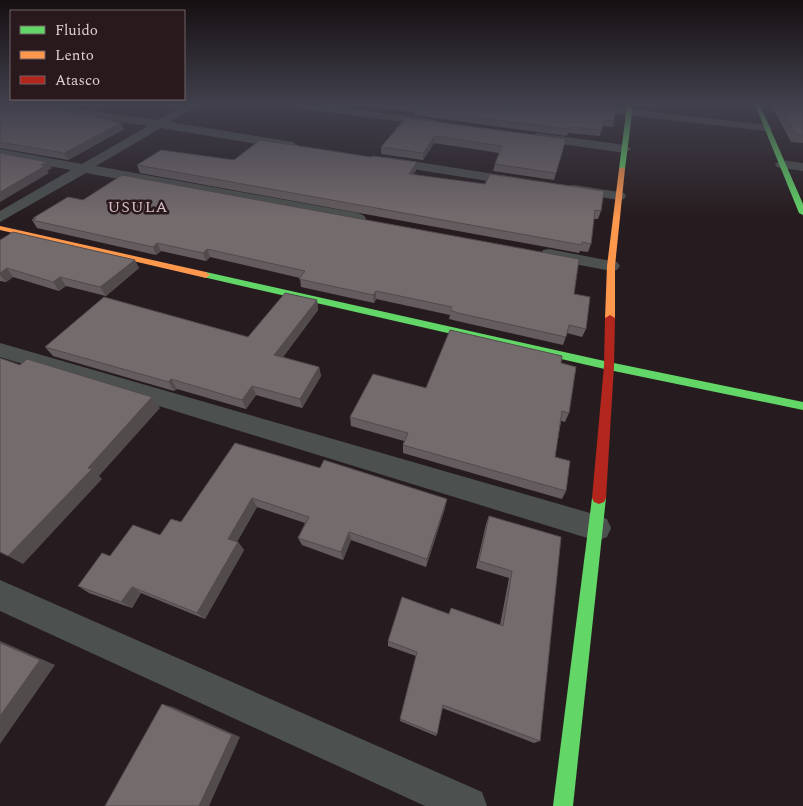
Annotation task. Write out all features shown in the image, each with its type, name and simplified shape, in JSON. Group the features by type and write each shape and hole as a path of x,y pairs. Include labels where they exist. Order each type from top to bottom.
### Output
{"street":[{"path":"0,217 128,143"},
{"path":"272,143 305,148"},
{"path":"578,143 625,149"},
{"path":"563,806 597,528 609,366 611,266 626,143"},
{"path":"773,143 803,213"},
{"path":"0,153 86,167 368,220"},
{"path":"372,159 537,184"},
{"path":"781,164 803,167"},
{"path":"564,188 619,196"},
{"path":"0,228 609,366 803,406"},
{"path":"534,251 611,266"},
{"path":"0,350 597,528"},
{"path":"0,595 468,806"}],"building":[{"path":"4,143 84,143 64,153"},
{"path":"257,143 277,143 417,162 409,174 485,184 490,174 604,191 601,211 595,210 591,244 582,242 582,245 137,165 161,150 234,160"},
{"path":"385,143 430,143 423,153 381,147"},
{"path":"479,143 565,143 556,173 495,164 502,146"},
{"path":"0,153 48,162 41,165 45,166 0,192"},
{"path":"122,175 579,259 574,294 590,297 586,329 569,325 566,337 458,313 450,310 452,307 376,291 373,295 299,279 305,271 207,249 203,253 157,243 153,247 32,220 68,197 83,200"},
{"path":"13,232 135,260 100,287 60,277 53,282 7,268 0,273 0,240"},
{"path":"285,293 317,300 274,355 319,367 300,399 252,386 242,400 171,379 169,382 45,347 104,297 248,337"},
{"path":"450,330 562,356 561,363 576,367 569,413 562,411 555,457 570,461 566,491 403,445 408,433 350,417 373,374 426,388"},
{"path":"0,358 20,365 27,359 152,397 88,468 92,469 8,556 0,552"},
{"path":"235,443 320,468 324,460 447,499 427,559 349,532 341,552 298,538 309,517 252,498 228,539 238,542 197,613 132,587 121,602 78,586 102,553 110,556 133,525 160,535 171,519 181,522"},
{"path":"489,516 561,537 540,741 443,705 437,734 400,719 417,652 388,641 402,597 449,614 451,608 503,626 512,571 479,561"},
{"path":"0,643 40,660 0,716"},
{"path":"162,704 232,735 199,806 105,806"}],"traffic: fast":[{"path":"622,169 625,143"},
{"path":"773,143 803,213"},
{"path":"206,275 609,366 803,406"},
{"path":"563,806 599,498"}],"traffic: slow":[{"path":"610,318 611,266 622,169"},
{"path":"0,228 206,275"}],"traffic: jam":[{"path":"599,498 609,366 610,318"}],"district":[{"name":"USULA","path":"138,207"}]}
